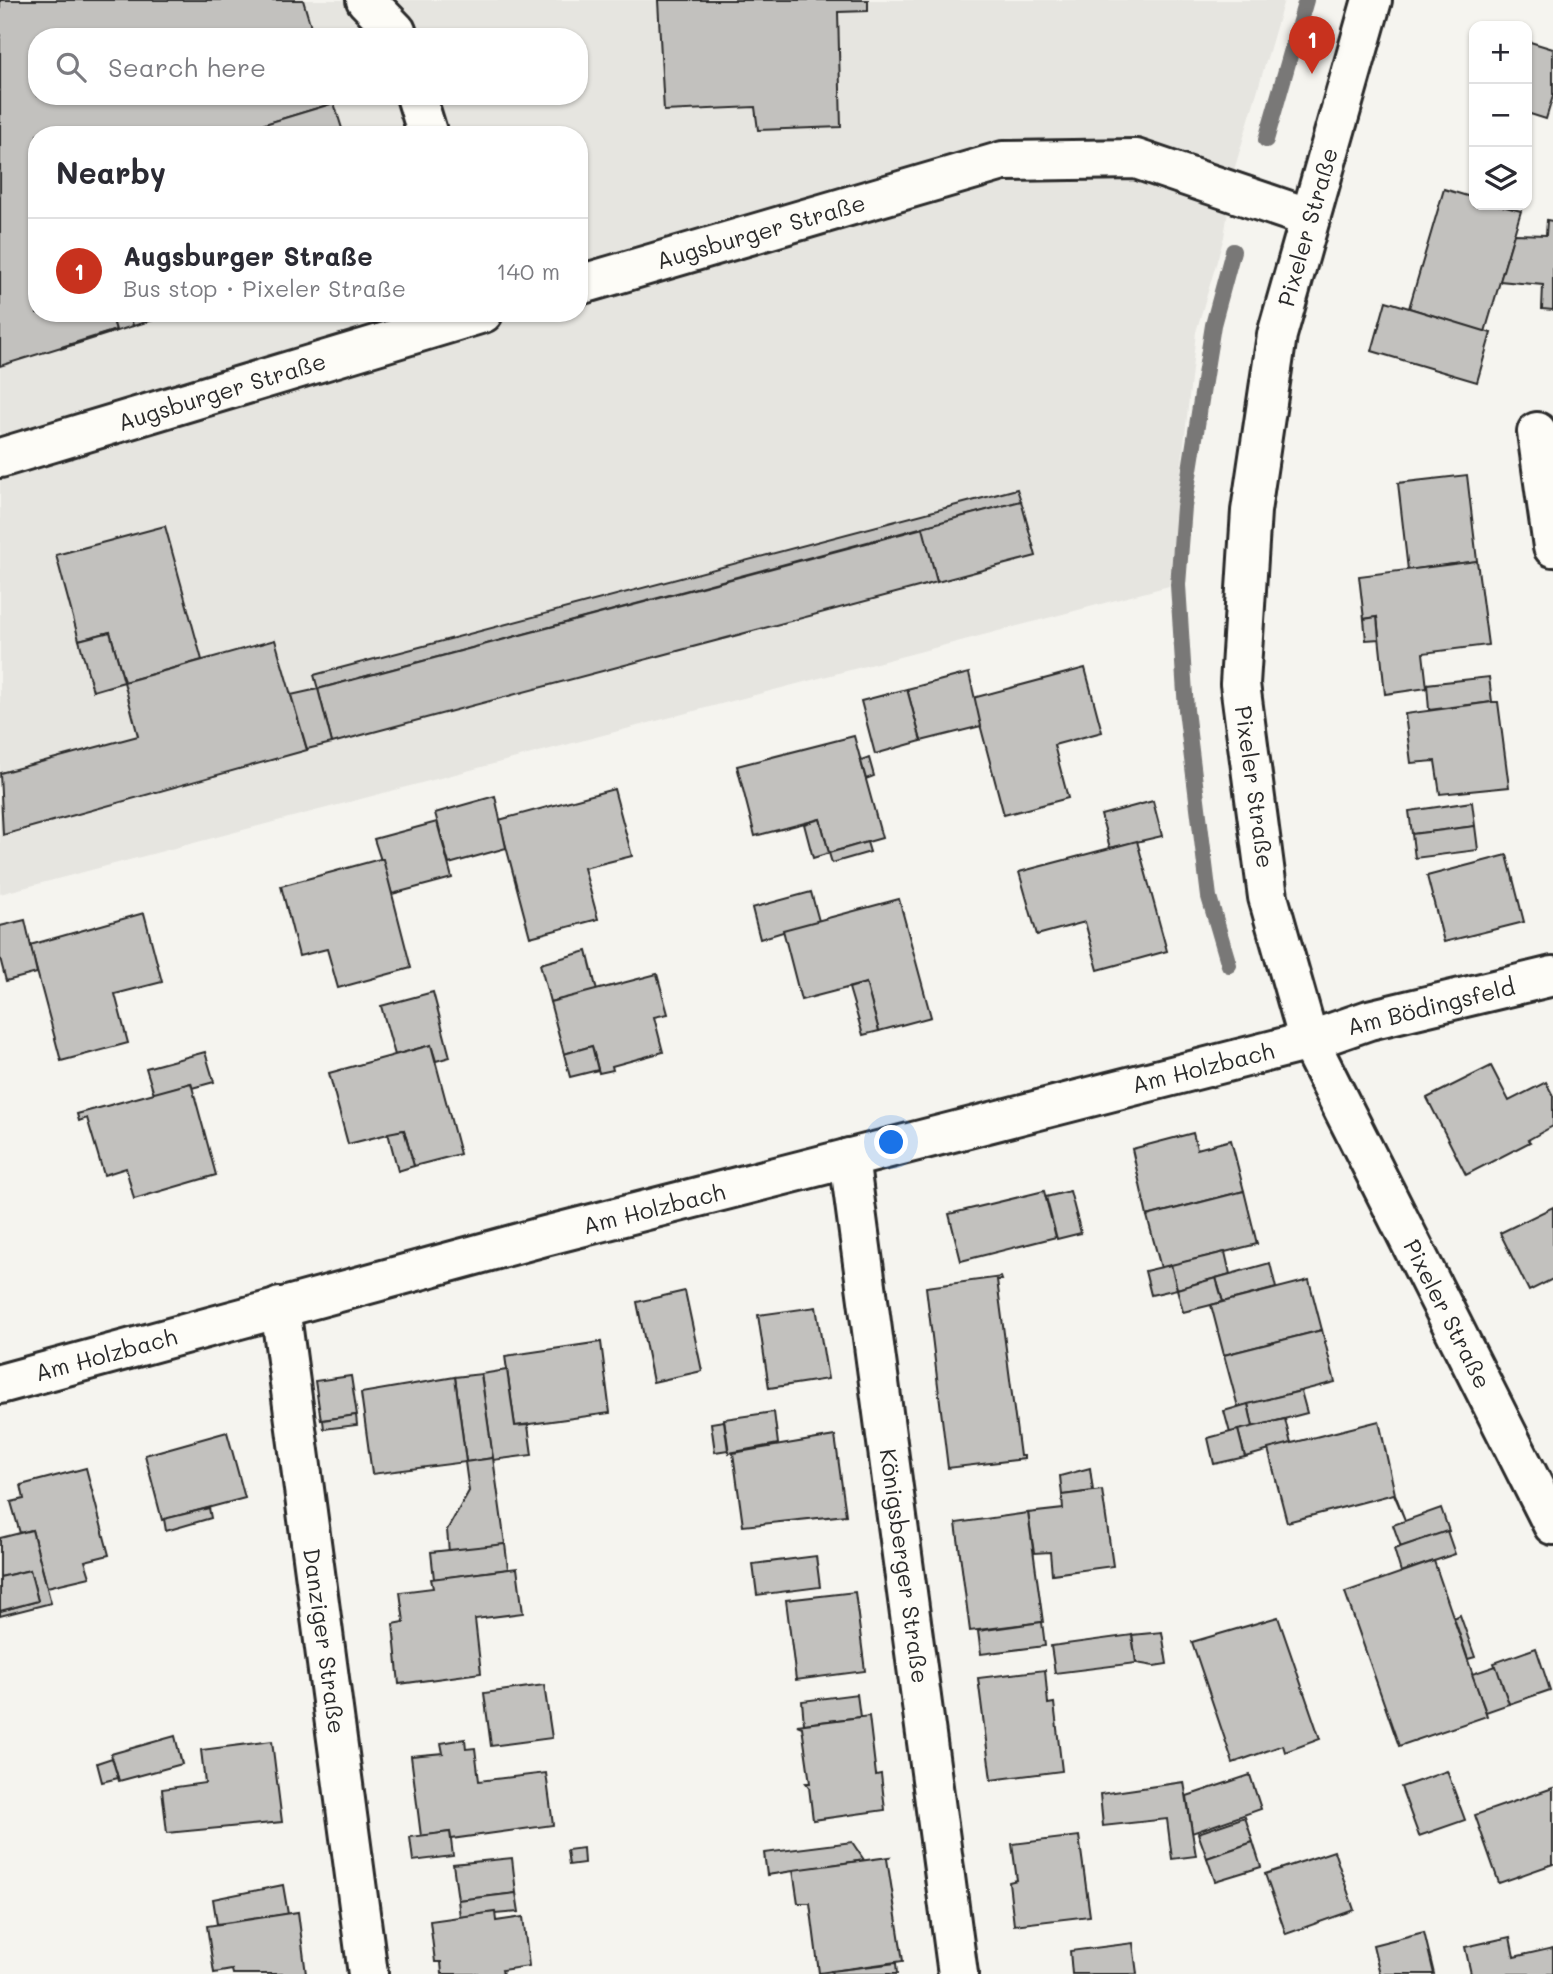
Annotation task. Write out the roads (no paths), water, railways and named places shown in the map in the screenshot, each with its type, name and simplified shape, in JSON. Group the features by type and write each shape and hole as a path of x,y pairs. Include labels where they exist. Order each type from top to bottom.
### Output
{"street":[{"path":"366,0 390,28"},
{"name":"Pixeler Straße","path":"1372,0 1277,335 1255,484 1240,684 1268,897 1309,1041 1553,1525"},
{"path":"419,105 425,126"},
{"name":"Augsburger Straße","path":"588,282 1003,161 1136,159 1310,218"},
{"name":"Augsburger Straße","path":"0,458 452,322"},
{"path":"1538,432 1553,547"},
{"name":"Am Bödingsfeld","path":"1309,1041 1369,1020 1553,976"},
{"name":"Am Holzbach","path":"0,1384 280,1307 1309,1041"},
{"name":"Königsberger Straße","path":"849,1158 958,1974"},
{"name":"Danziger Straße","path":"280,1307 368,1974"}],"waterway":[{"path":"1266,140 1306,0"},
{"path":"1229,965 1209,897 1186,710 1178,585 1184,507 1213,325 1233,251"}],"place":[{"name":"Augsburger Straße","path":"1312,74"}]}
